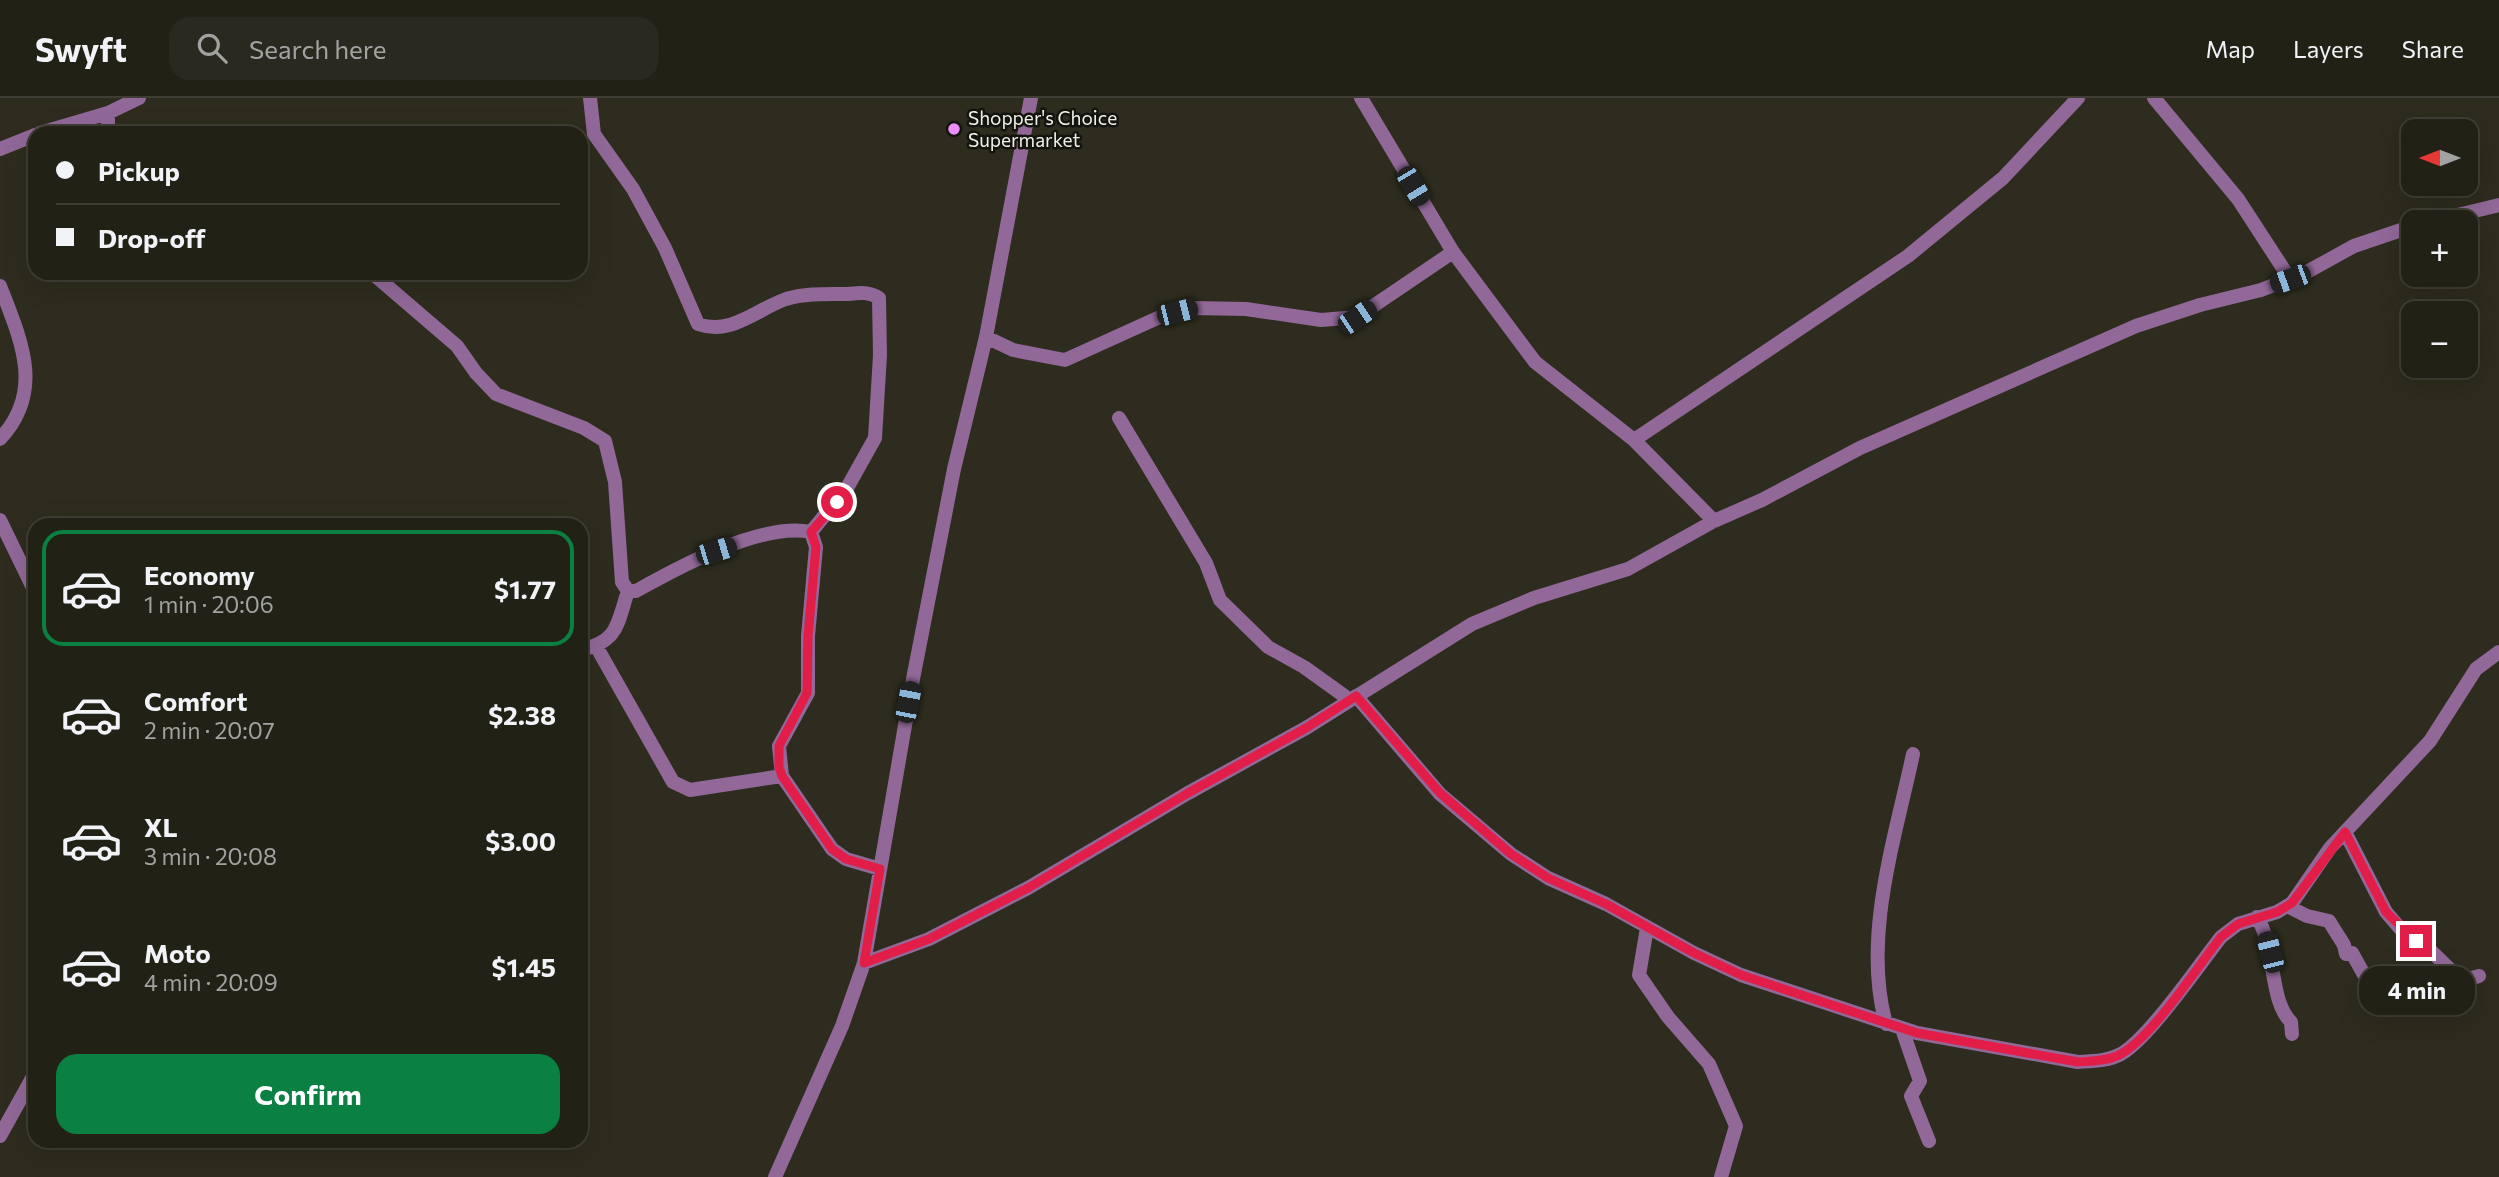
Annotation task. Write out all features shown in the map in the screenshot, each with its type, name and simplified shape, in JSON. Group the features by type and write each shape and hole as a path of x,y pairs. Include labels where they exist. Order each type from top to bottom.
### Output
{"street":[{"path":"64,126 108,113 139,98"},
{"path":"590,98 594,134 633,189 665,248 698,324 715,327 734,324 783,300 801,296 864,293 879,298 880,355 875,438 847,488 811,532"},
{"path":"775,1177 842,1026 864,963 913,679 954,469 986,337 1031,98"},
{"path":"1361,98 1452,252 1535,362 1634,439 1714,521"},
{"path":"1634,439 1908,256 2003,178 2078,98"},
{"path":"2154,98 2225,181 2290,279"},
{"path":"108,113 108,126"},
{"path":"0,149 28,138"},
{"path":"2478,210 2499,205"},
{"path":"864,963 929,939 1028,888 1353,698 1472,624 1501,610 1628,569 1714,521 1762,500 1860,448 2136,326 2290,279 2354,246 2401,230"},
{"path":"986,337 1013,350 1066,360 1162,316 1192,308 1246,309 1321,320 1357,317 1452,252"},
{"path":"380,280 457,346 476,373 496,394 584,428 605,441 615,482 622,582 628,591"},
{"path":"0,286 24,356 27,379 24,401 16,420 0,439"},
{"path":"1119,418 1206,563 1220,600 1268,647 1353,698 1440,793 1511,854 1548,878 1606,904 1647,928 1741,975 1902,1029 1960,1042 2078,1062 2101,1061 2120,1054 2139,1040 2221,937 2238,924 2292,903 2345,832 2430,741 2476,669 2499,652"},
{"path":"0,520 28,578"},
{"path":"628,591 636,591 716,551 789,530 811,532"},
{"path":"811,532 816,547 808,636 807,693 779,746 782,776 832,849 846,859 880,869"},
{"path":"588,648 596,646 615,632 628,591"},
{"path":"596,646 673,782 690,790 782,776"},
{"path":"1886,1024 1879,998 1880,940 1886,881 1913,754"},
{"path":"2345,832 2374,884 2379,901 2404,933 2431,951 2462,981 2479,976"},
{"path":"2287,906 2307,916 2329,921 2344,945 2346,954 2352,953 2367,980"},
{"path":"2257,918 2264,930 2280,1003 2285,1016 2291,1022 2292,1034"},
{"path":"1647,928 1639,975 1668,1017 1709,1065 1736,1126 1721,1177"},
{"path":"1902,1029 1920,1080 1911,1096 1929,1141"},
{"path":"0,1136 28,1086"}],"place":[{"name":"Shopper's Choice Supermarket","path":"954,129"}],"route":[{"path":"837,502 811,532 816,547 808,636 807,693 801,709 779,746 778,758 782,776 832,849 846,859 880,869 864,963 929,939 1028,888 1188,793 1306,728 1356,696 1440,793 1511,854 1548,878 1606,904 1694,953 1741,975 1917,1033 2078,1062 2101,1061 2120,1054 2139,1040 2221,937 2238,924 2277,912 2292,903 2330,848 2345,832 2386,912 2404,933 2416,941"}]}
